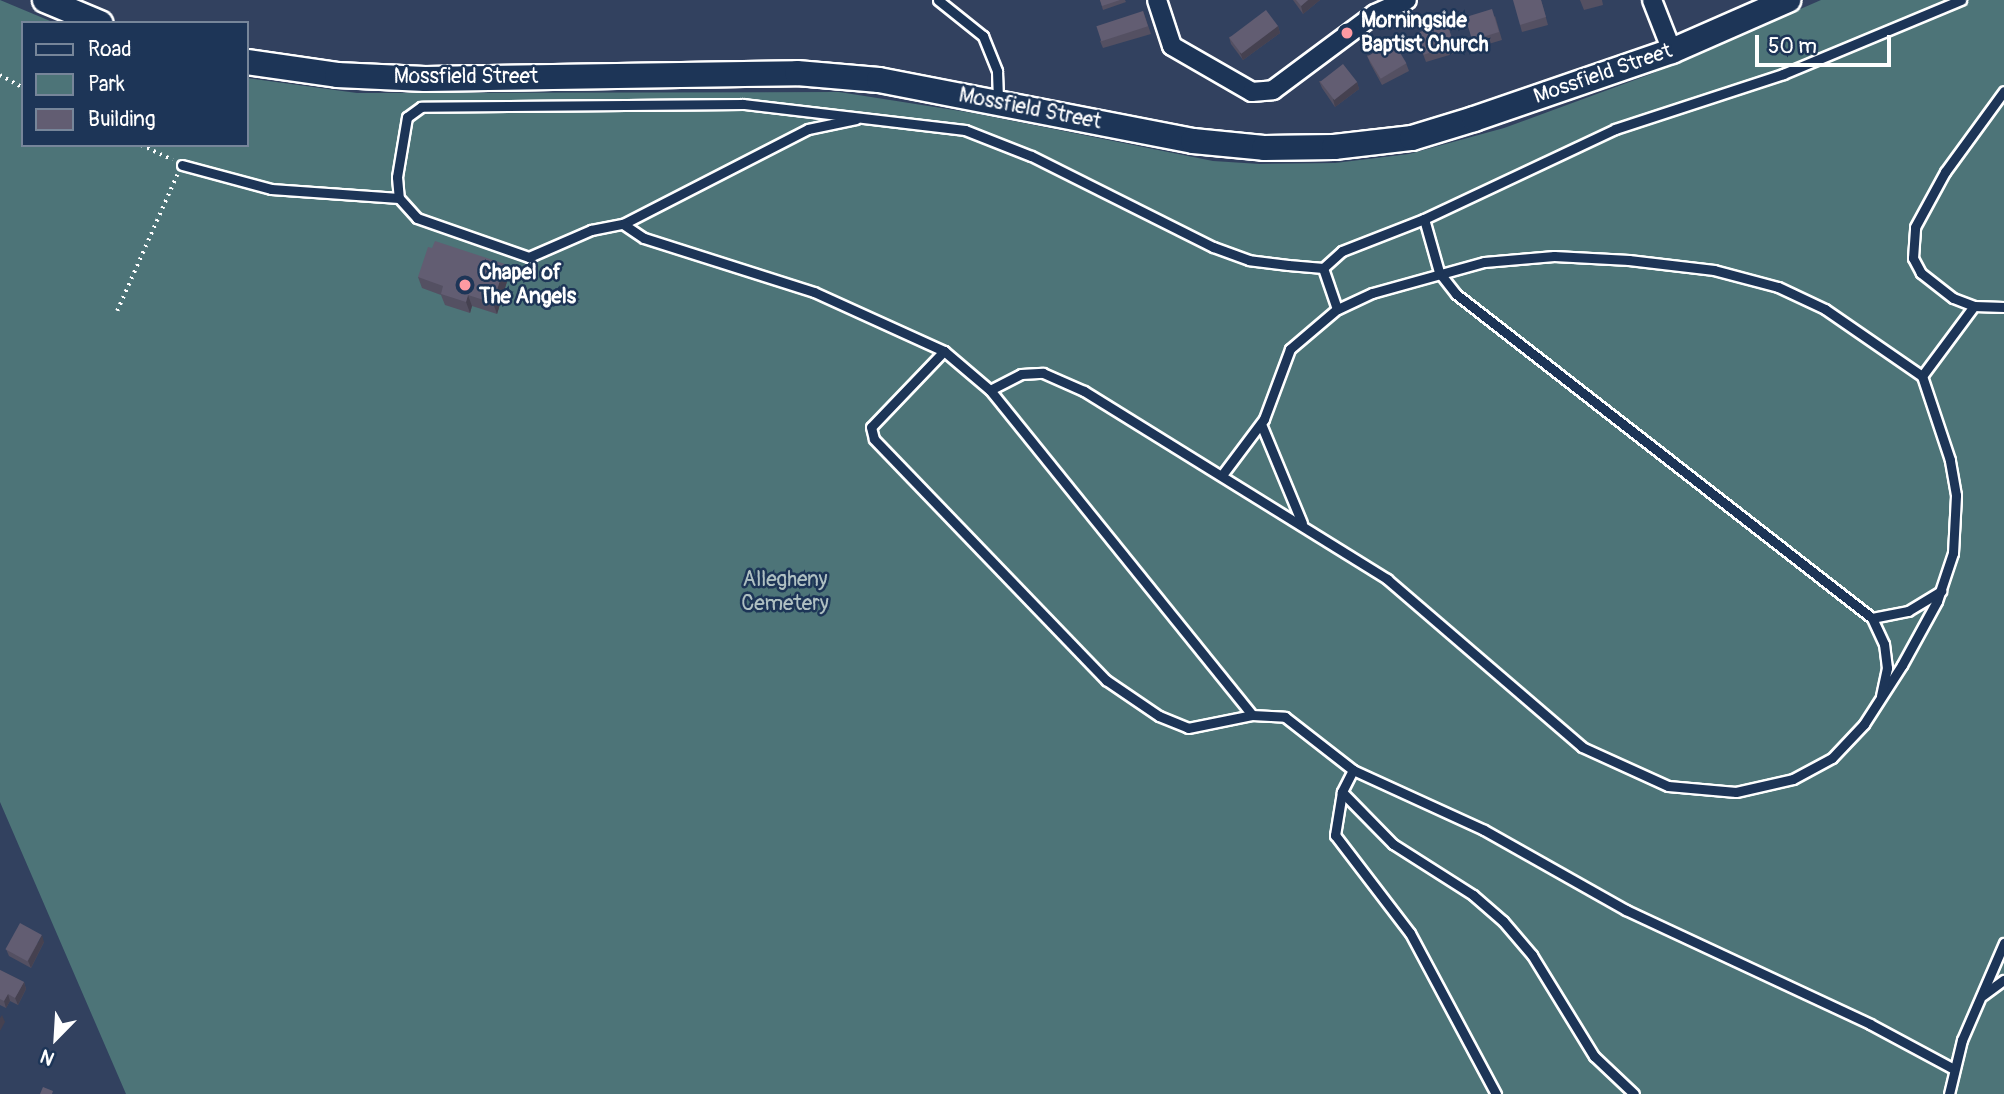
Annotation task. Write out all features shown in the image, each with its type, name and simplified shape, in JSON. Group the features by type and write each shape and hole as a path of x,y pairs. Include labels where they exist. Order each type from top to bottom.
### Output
{"street":[{"path":"45,0 95,21"},
{"path":"1157,0 1172,46 1252,92 1273,90 1375,14 1407,0"},
{"path":"1652,0 1672,51"},
{"name":"Mossfield Street","path":"248,62 337,75 425,79 797,73 879,80 1193,141 1264,148 1334,147 1412,138 1672,51 1788,0"}],"lane":[{"path":"938,0 976,27 989,47 997,71 998,103"},
{"path":"883,118 849,119 808,129 623,224 591,230 529,257 417,218 399,198 397,177 407,117 421,107 743,104 883,118 965,130 1249,260 1323,268 1342,251 1424,219 1615,130 1783,74 1961,0"},
{"path":"2004,91 1945,172 1915,227 1913,258 1922,273 1952,298 1974,306 2004,307"},
{"path":"182,164 271,189 399,198"},
{"path":"1424,219 1439,272 1456,294 1872,618 1884,644 1887,668 1881,696"},
{"path":"623,224 644,238 814,292 944,351 990,390 1252,715"},
{"path":"990,390 1021,374 1043,373 1083,391 1303,524 1387,579 1582,747 1668,786 1737,792 1793,779 1832,758 1864,724 1881,696 1941,591 1953,553 1956,495 1950,460 1922,376 1825,309 1778,287 1714,270 1554,256 1484,262 1439,272 1337,309 1290,349 1261,424 1222,475"},
{"path":"1323,268 1337,309"},
{"path":"1922,376 1974,306"},
{"path":"944,351 870,427 874,439 1106,680 1158,716 1188,728 1252,715 1285,717 1353,770 1484,830 1626,910 1870,1024 1952,1068"},
{"path":"1261,424 1303,524"},
{"path":"1872,618 1908,611 1941,591"},
{"path":"1353,770 1342,792 1335,835 1410,933 1496,1094"},
{"path":"1342,792 1393,844 1473,895 1503,921 1532,955 1594,1056 1634,1094"},
{"path":"1950,1094 1952,1068 2004,943"},
{"path":"1983,995 2004,980"}],"path":[{"path":"0,75 21,87"},
{"path":"117,311 182,164 145,147"}],"green space":[{"name":"Allegheny Cemetery","path":"0,0 50,21 21,21 21,147 248,147 248,78 357,93 839,92 973,113 1213,161 1260,164 1335,163 1409,154 1504,128 1651,74 1821,0 2004,0 2004,1094 126,1094 0,802"}],"building":[{"path":"1100,0 1120,0 1102,6"},
{"path":"1296,0 1308,0 1301,6"},
{"path":"1513,0 1541,0 1546,17 1520,25"},
{"path":"1492,9 1499,32 1472,40 1465,17"},
{"path":"1266,10 1278,26 1241,54 1229,38"},
{"path":"1143,11 1148,26 1101,41 1096,26"},
{"path":"1447,23 1454,45 1424,55 1417,33"},
{"path":"1393,41 1406,63 1381,79 1367,56"},
{"path":"1343,64 1357,82 1334,100 1320,82"},
{"name":"Chapel of The Angels","path":"435,241 505,264 493,303 468,295 466,302 441,294 443,286 418,277 428,247 432,248"},
{"path":"20,923 42,935 27,961 5,949"},
{"path":"0,970 24,982 15,998 8,994 4,1001 0,999"},
{"path":"43,1087 53,1091 52,1094 40,1094"}],"place":[{"name":"Morningside Baptist Church","path":"1347,33"},
{"name":"Chapel of The Angels","path":"465,285"}]}
